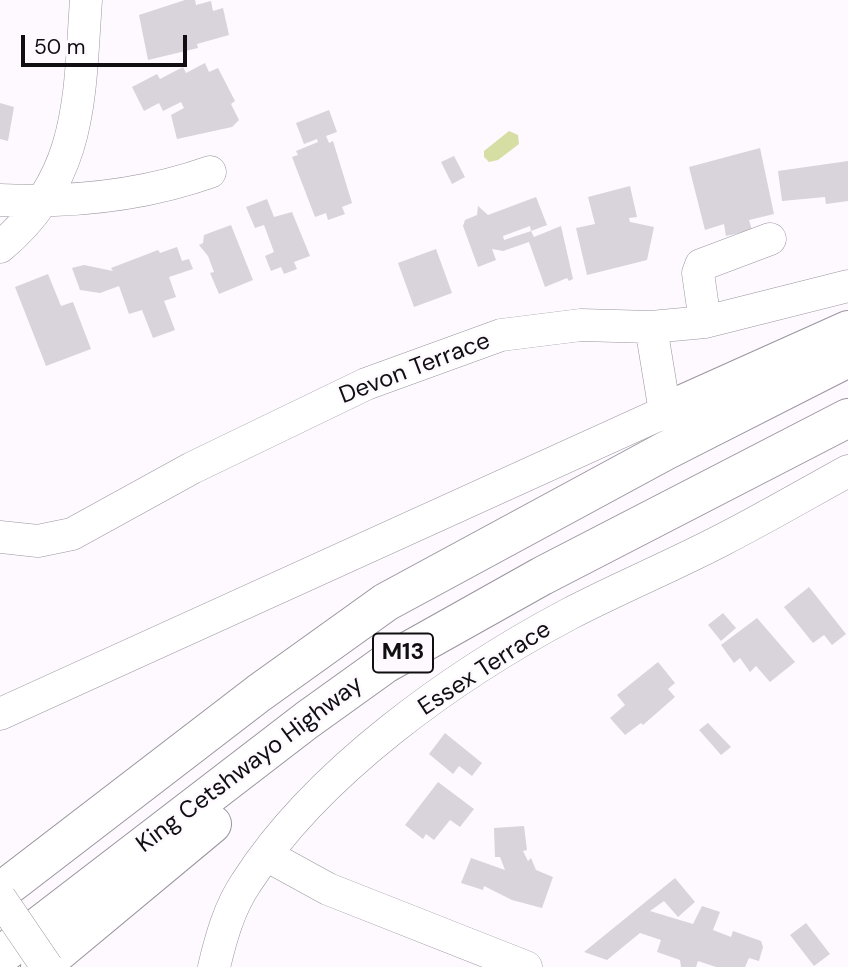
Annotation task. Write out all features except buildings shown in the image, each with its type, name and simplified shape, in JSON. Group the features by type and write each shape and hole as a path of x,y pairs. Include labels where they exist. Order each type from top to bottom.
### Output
{"highway":[{"path":"665,412 848,330"},
{"name":"King Cetshwayo Highway","path":"0,892 259,693 386,602 653,457 848,358"},
{"name":"King Cetshwayo Highway","path":"0,956 332,701 385,664 457,622 848,418"},
{"path":"40,967 457,622"}],"street":[{"path":"0,247 42,202 61,167 76,127 86,0"},
{"path":"0,200 42,202 142,192 210,172"},
{"path":"705,322 698,273 701,265 708,260 770,239"},
{"name":"Devon Terrace","path":"4,537 38,541 72,534 192,468 308,412 422,362 501,335 569,326 651,327 705,322 848,286"},
{"path":"0,715 665,412 651,327"},
{"name":"Essex Terrace","path":"214,967 231,911 245,884 316,797 354,761 455,683 569,614 722,540 848,471"},
{"path":"266,855 328,889 526,967"},
{"path":"0,898 47,967"}],"shaded area":[{"path":"509,131 518,135 519,144 498,160 489,162 484,157 484,151"}]}
